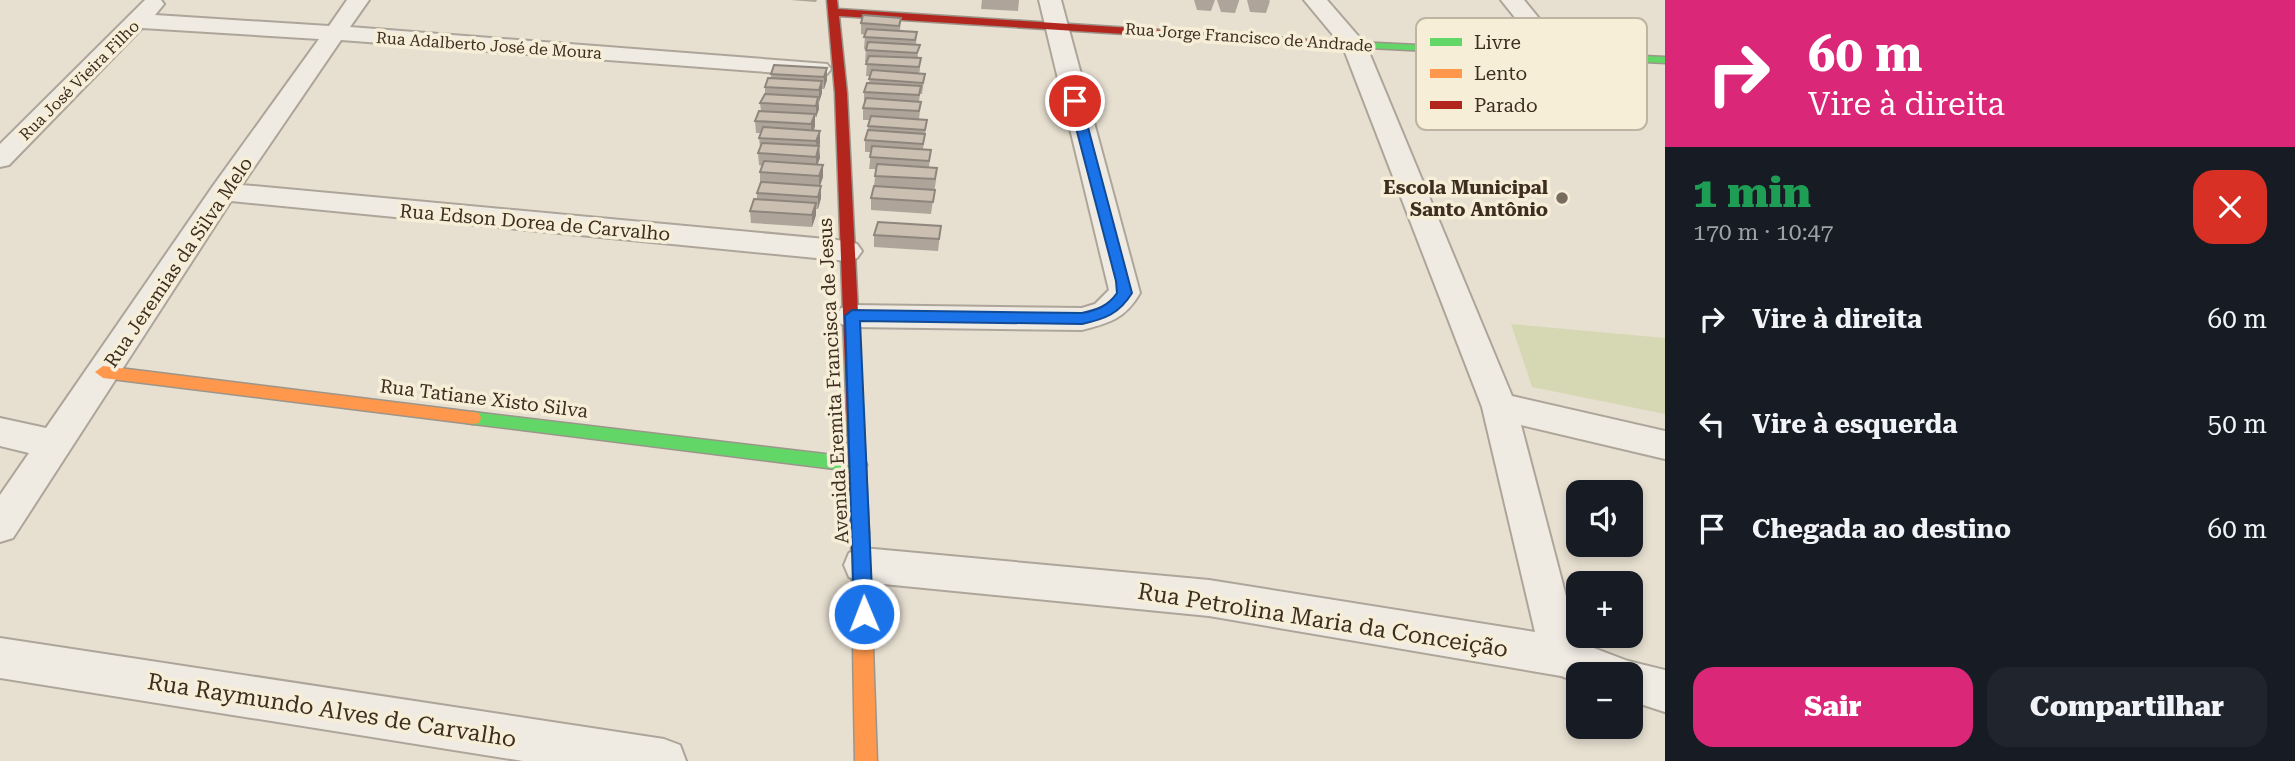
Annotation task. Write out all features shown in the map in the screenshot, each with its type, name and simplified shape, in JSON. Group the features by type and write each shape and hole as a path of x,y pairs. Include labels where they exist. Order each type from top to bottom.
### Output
{"street":[{"name":"Rua José Vieira Filho","path":"0,159 157,0"},
{"name":"Rua Jeremias da Silva Melo","path":"0,526 223,192 358,0"},
{"path":"1315,0 1354,45 1499,407 1562,656"},
{"path":"1512,0 1527,18"},
{"name":"Rua Jorge Francisco de Andrade","path":"832,6 1052,12 1354,45 1416,48"},
{"name":"Avenida Eremita Francisca de Jesus","path":"832,6 840,71 859,465 866,761"},
{"path":"852,316 1082,318 1105,313 1125,293 1052,12"},
{"name":"Rua Adalberto José de Moura","path":"137,21 840,71"},
{"name":"Rua Jorge Francisco de Andrade","path":"1647,59 1665,60"},
{"name":"Rua Edson Dorea de Carvalho","path":"223,192 847,251"},
{"name":"Rua Tatiane Xisto Silva","path":"103,372 859,465"},
{"path":"1499,407 1665,445"},
{"path":"0,432 53,444"},
{"name":"Rua Petrolina Maria da Conceição","path":"863,565 1209,598 1562,656 1579,662"},
{"name":"Rua Raymundo Alves de Carvalho","path":"0,658 664,761"},
{"path":"1643,684 1665,691"}],"green space":[{"path":"1511,324 1665,338 1665,414 1532,387"}],"building":[{"path":"863,15 901,18 899,26 861,23"},
{"path":"867,29 917,32 915,40 864,37"},
{"path":"868,42 920,45 917,53 866,50"},
{"path":"869,56 921,58 919,67 866,64"},
{"path":"774,65 827,68 824,77 771,74"},
{"path":"872,70 925,74 923,83 869,79"},
{"path":"768,78 822,81 819,90 765,87"},
{"path":"867,83 921,86 919,95 864,92"},
{"path":"765,94 818,97 816,106 760,103"},
{"path":"866,98 921,102 919,111 863,108"},
{"path":"759,111 815,114 811,124 755,121"},
{"path":"871,116 927,120 925,130 868,126"},
{"path":"763,127 820,131 816,141 759,138"},
{"path":"868,130 925,134 923,144 865,140"},
{"path":"762,143 819,146 816,157 758,153"},
{"path":"872,146 931,150 929,161 870,157"},
{"path":"764,161 823,165 819,176 760,172"},
{"path":"877,164 937,168 935,179 875,176"},
{"path":"761,182 821,186 818,197 757,193"},
{"path":"874,186 935,190 933,202 871,198"},
{"path":"754,199 816,203 812,215 750,211"},
{"path":"878,222 941,226 939,239 874,235"}],"traffic: fast":[{"path":"1315,43 1416,48"},
{"path":"1647,59 1665,60"},
{"path":"473,418 859,465"}],"traffic: slow":[{"path":"103,372 473,418"},
{"path":"860,533 866,761"}],"traffic: jam":[{"path":"832,0 841,93 860,533"},
{"path":"833,12 1315,43"}],"place":[{"name":"Escola Municipal Santo Antônio","path":"1562,198"}],"route":[{"path":"864,614 852,316 1082,318 1105,313 1118,303 1125,293 1124,281 1075,101"}]}
